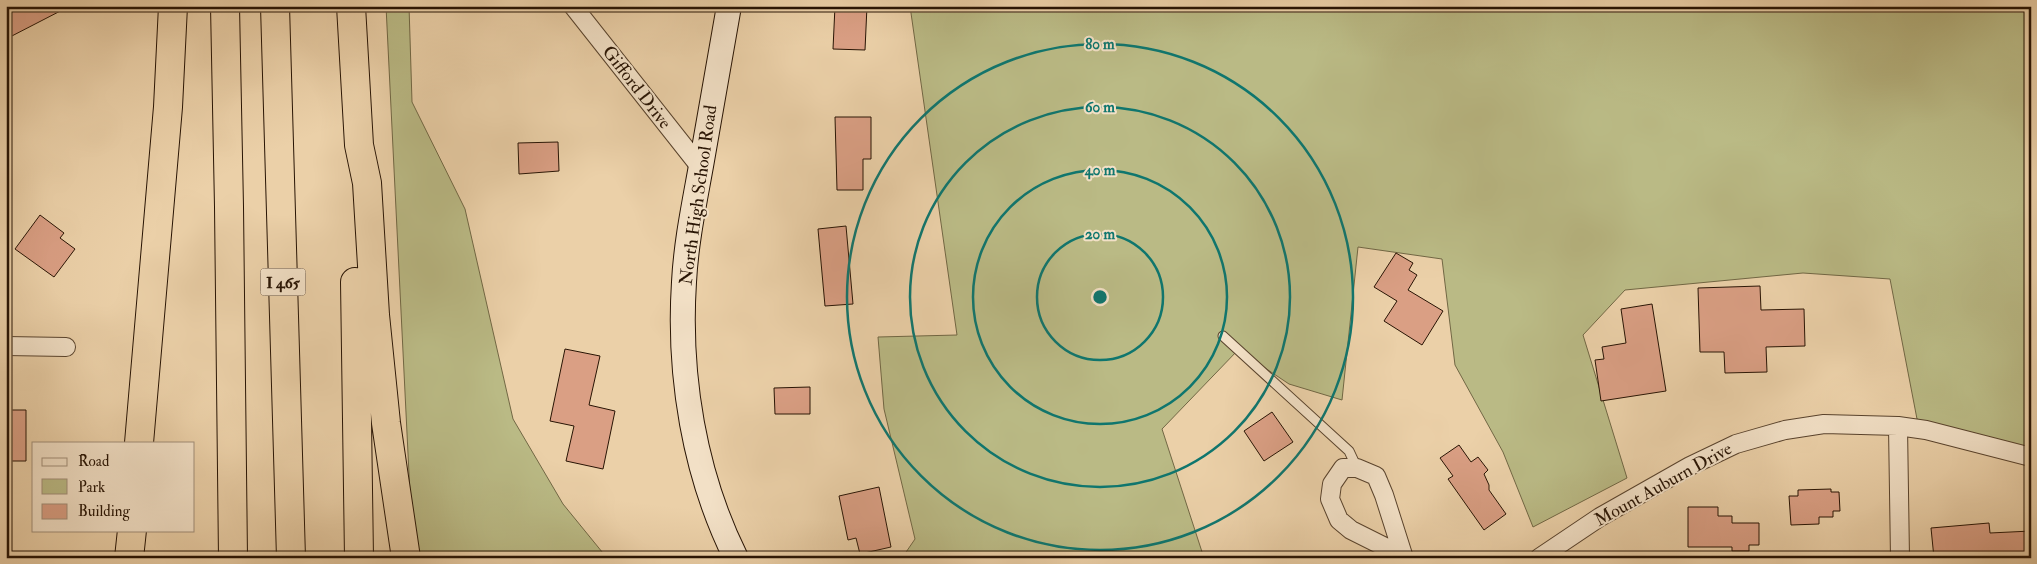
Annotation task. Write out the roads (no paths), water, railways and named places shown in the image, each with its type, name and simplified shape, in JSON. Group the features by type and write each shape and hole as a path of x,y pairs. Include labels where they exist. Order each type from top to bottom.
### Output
{"highway":[{"path":"139,442 168,107 173,6"},
{"path":"225,6 233,558"},
{"name":"I 465","path":"275,6 291,558"},
{"path":"351,6 359,145 367,183 375,315 386,423 406,558"},
{"path":"359,145 353,183 359,558"},
{"path":"129,558 132,532"}],"street":[{"name":"Gifford Drive","path":"573,6 700,168"},
{"name":"North High School Road","path":"729,6 689,236 684,282 685,364 692,421 702,467 721,523 736,558"},
{"path":"6,346 66,347"},
{"name":"Mount Auburn Drive","path":"1539,558 1649,488 1717,452 1736,444 1785,430 1824,424 1898,426 1926,430 2031,457"},
{"path":"1898,426 1900,558"},
{"path":"1344,468 1357,468 1376,476 1384,494 1404,557 1350,530 1339,520 1330,499 1332,484 1344,468"}],"lane":[{"path":"1223,336 1349,451 1357,468"}]}
